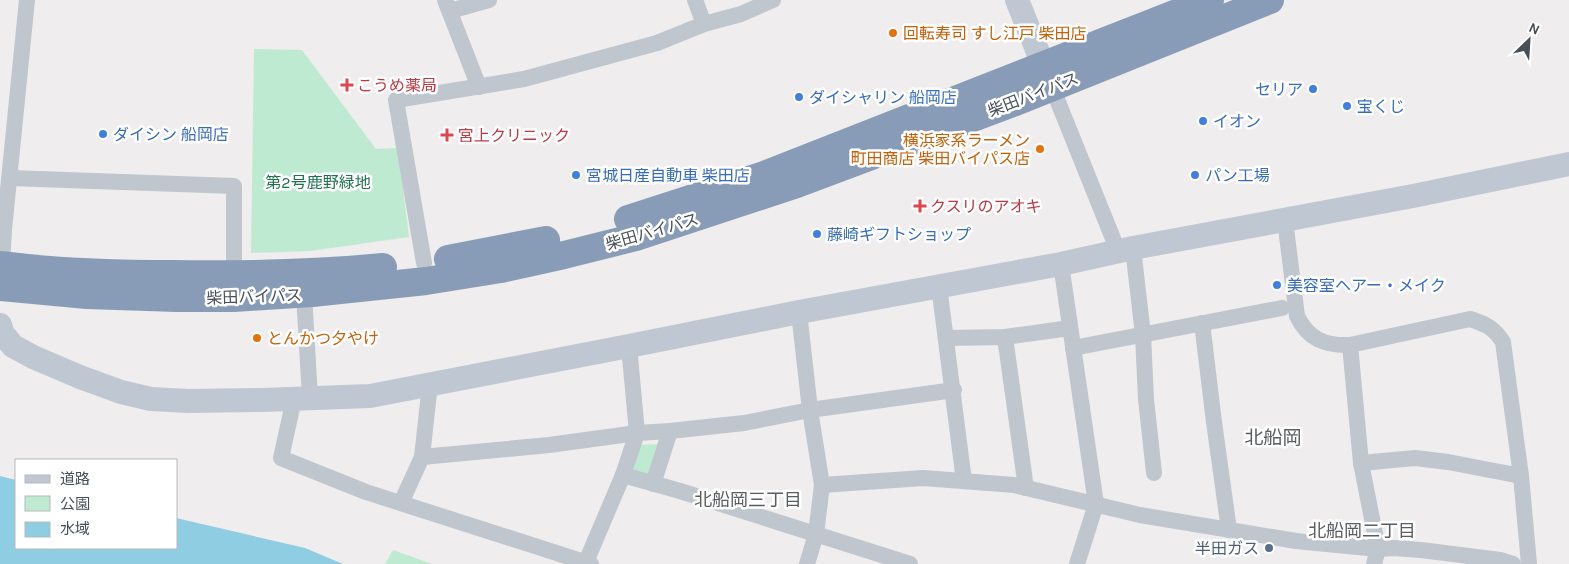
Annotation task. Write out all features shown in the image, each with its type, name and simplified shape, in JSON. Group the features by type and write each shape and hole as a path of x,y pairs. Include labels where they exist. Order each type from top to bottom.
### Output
{"highway":[{"name":"柴田バイパス","path":"1,276 87,295 234,298 304,294 426,281 501,269 636,238 798,184 1048,77 1210,0"},
{"name":"柴田バイパス","path":"1,276 311,273 424,263 552,239 636,217 764,176 1270,0"}],"street":[{"path":"0,293 2,230 10,178 23,32 28,0"},
{"path":"479,87 447,6 489,0"},
{"path":"695,0 704,24"},
{"path":"424,263 396,100 524,79 657,42 704,24 741,14 773,0"},
{"path":"1017,0 1048,77 1125,249 1143,335 1146,399 1154,473"},
{"path":"0,325 7,341 33,357 121,392 151,399 188,401 370,396 800,312 1061,264 1125,249 1413,196 1569,164"},
{"path":"10,178 234,186 234,275"},
{"path":"1285,220 1297,316 1302,326 1311,335 1324,342 1350,345 1470,319 1484,324 1496,332 1503,342 1521,476 1529,564"},
{"path":"1061,264 1096,504 1078,564"},
{"path":"940,286 964,481"},
{"path":"304,294 302,399 281,458 366,492 589,563 637,433 629,346"},
{"path":"1073,348 1282,308"},
{"path":"800,312 810,410 822,485 816,534 807,564"},
{"path":"1202,323 1229,530"},
{"path":"947,338 1005,337 1070,328"},
{"path":"1005,337 1026,488"},
{"path":"1350,345 1361,463 1376,557"},
{"path":"401,503 422,458 430,384"},
{"path":"422,458 549,445 637,433 744,423 810,410 954,390"},
{"path":"653,484 670,431"},
{"path":"1361,463 1415,458 1448,462 1521,476"},
{"path":"623,475 910,564"},
{"path":"822,485 923,478 999,483 1140,515 1296,541 1376,557 1394,548 1500,560 1513,564"}],"green space":[{"name":"第2号鹿野緑地","path":"254,49 302,50 376,149 398,148 409,237 310,251 251,253"},
{"path":"661,444 652,480 631,474 638,445"},
{"path":"393,550 432,564 385,564"}],"water":[{"path":"0,476 15,480 15,549 178,549 178,518 305,548 343,564 0,564"}],"place":[{"name":"回転寿司 すし江戸 柴田店","path":"893,33"},
{"name":"こうめ薬局","path":"347,85"},
{"name":"セリア","path":"1313,89"},
{"name":"ダイシャリン 船岡店","path":"799,97"},
{"name":"宝くじ","path":"1347,106"},
{"name":"イオン","path":"1203,121"},
{"name":"ダイシン 船岡店","path":"103,134"},
{"name":"宮上クリニック","path":"447,135"},
{"name":"横浜家系ラーメン 町田商店 柴田バイパス店","path":"1040,149"},
{"name":"宮城日産自動車 柴田店","path":"576,175"},
{"name":"パン工場","path":"1195,175"},
{"name":"クスリのアオキ","path":"920,206"},
{"name":"藤崎ギフトショップ","path":"817,234"},
{"name":"美容室ヘアー・メイク","path":"1277,285"},
{"name":"とんかつ夕やけ","path":"257,338"},
{"name":"半田ガス","path":"1269,548"}],"district":[{"name":"北船岡","path":"1273,437"},
{"name":"北船岡三丁目","path":"748,500"},
{"name":"北船岡二丁目","path":"1362,531"}]}
